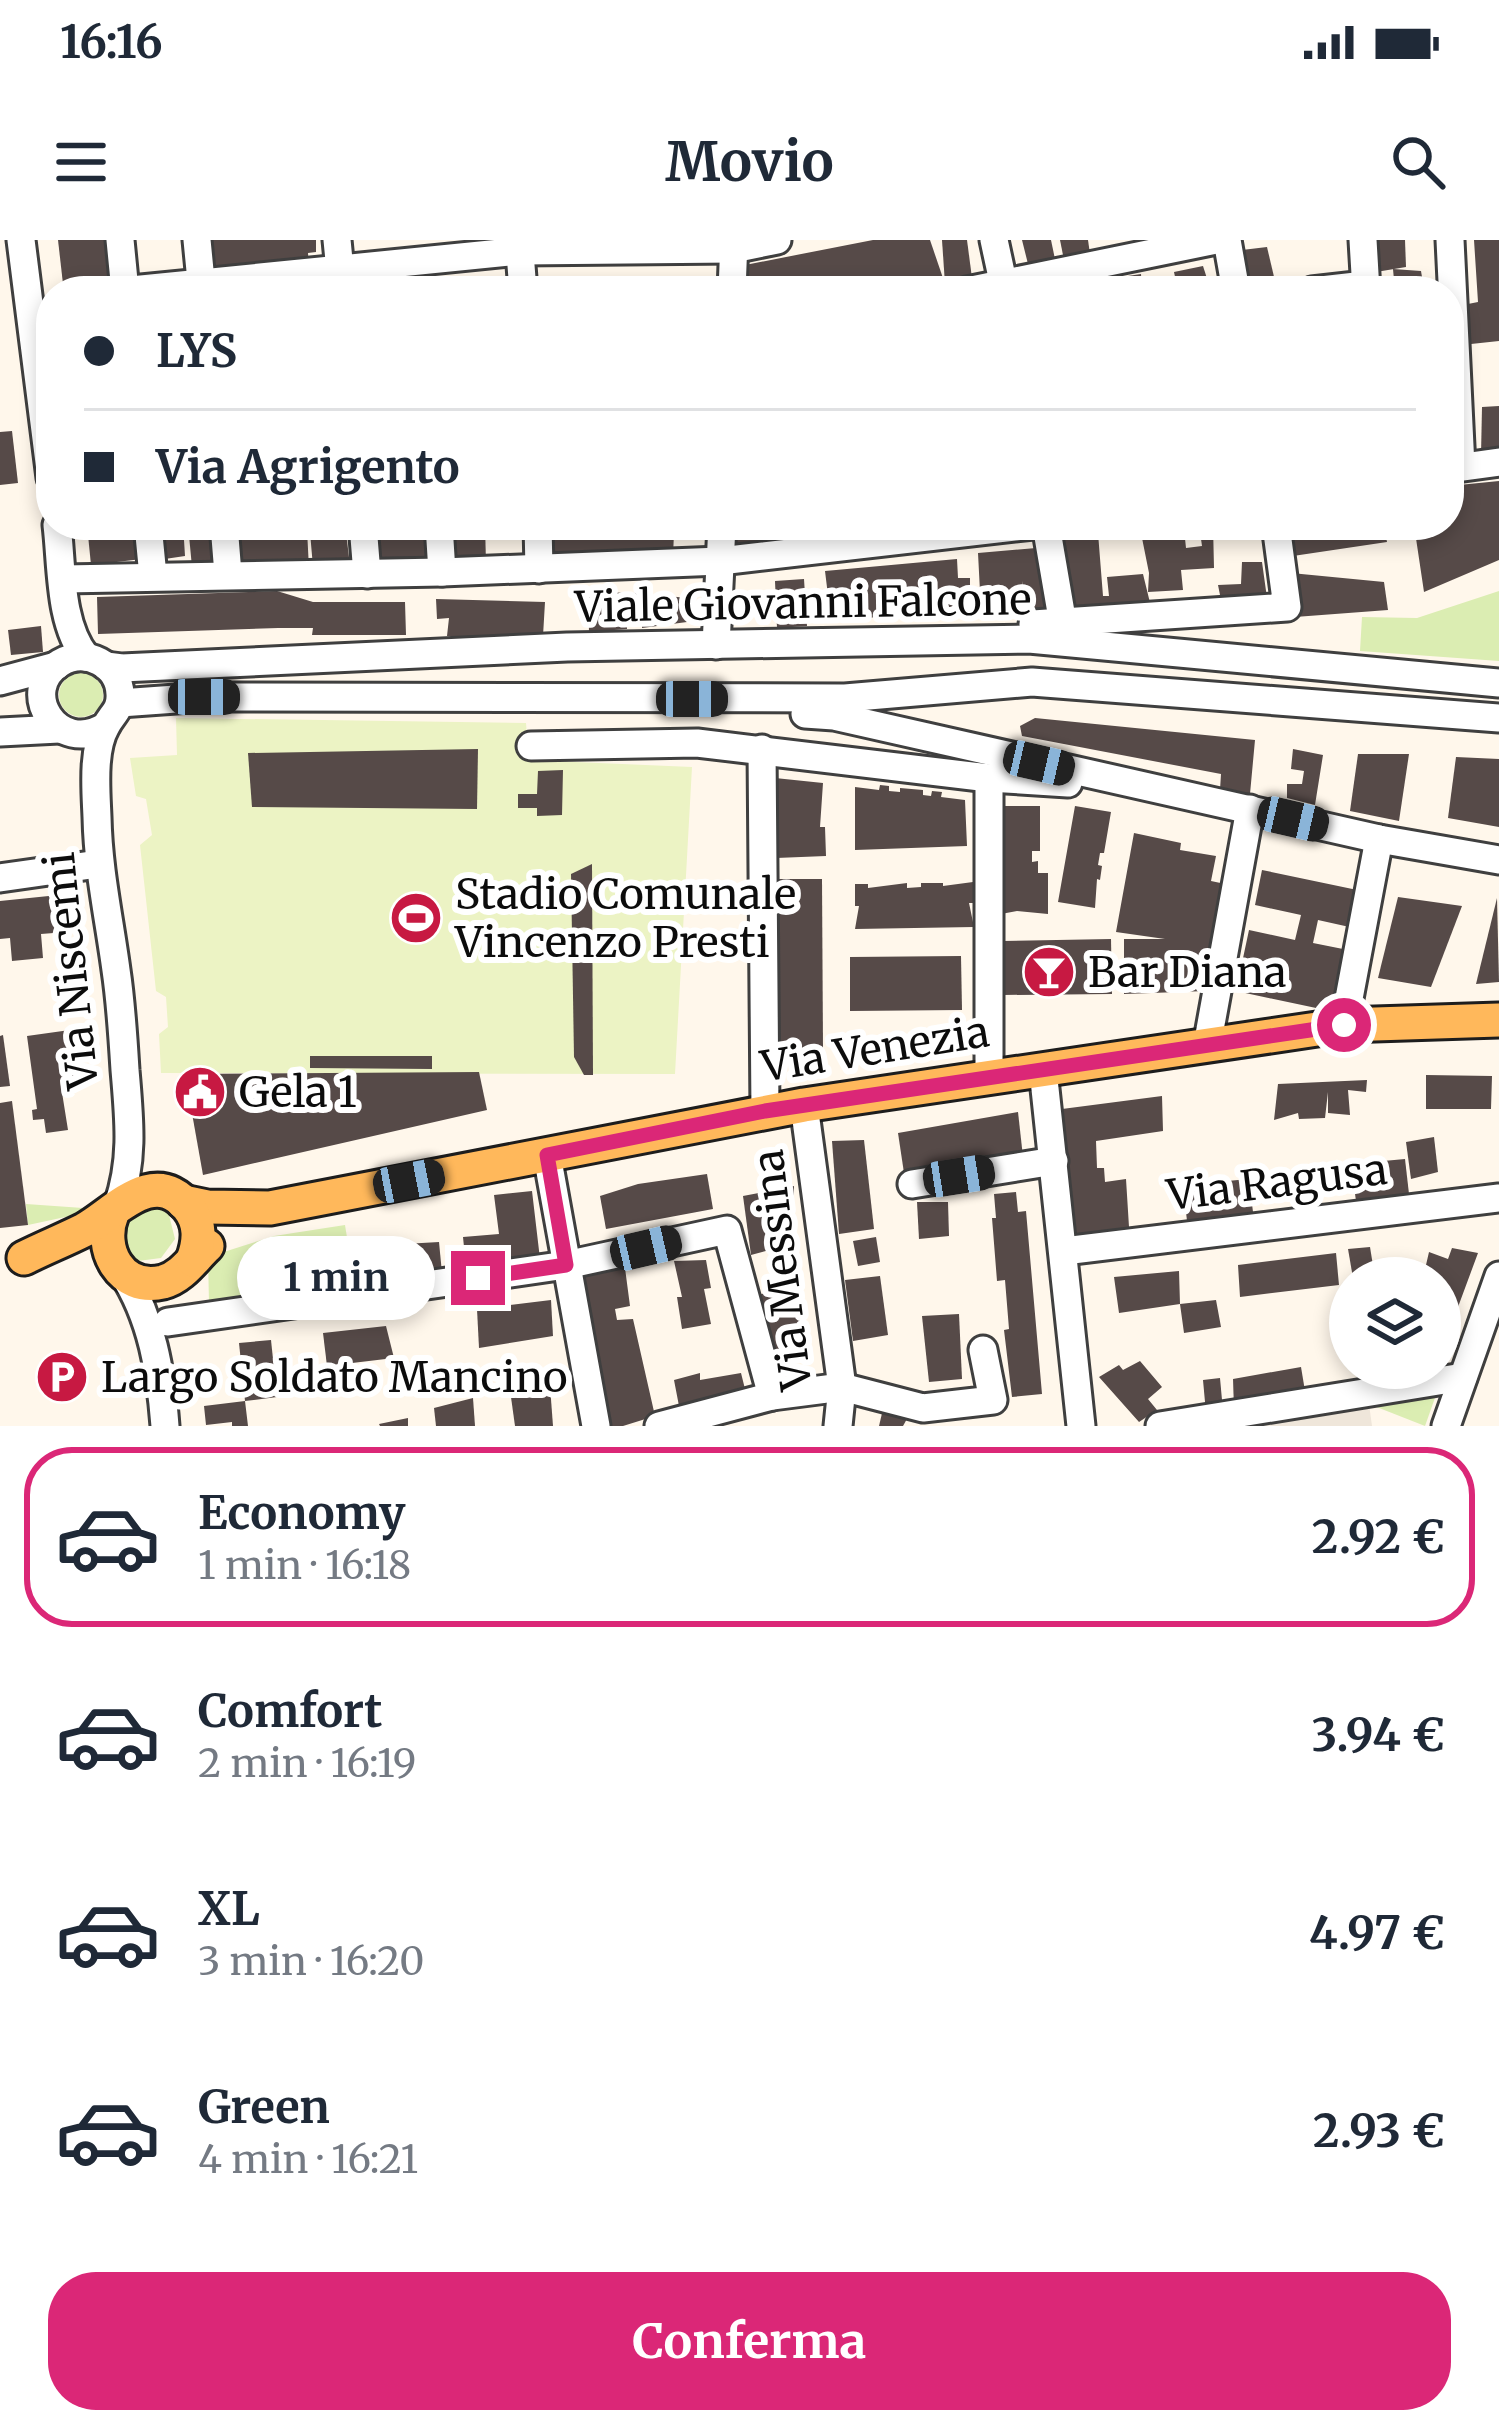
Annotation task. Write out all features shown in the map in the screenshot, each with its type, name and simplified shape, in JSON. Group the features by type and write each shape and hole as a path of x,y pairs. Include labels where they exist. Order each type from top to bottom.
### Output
{"main road":[{"name":"Via Venezia","path":"270,1208 804,1105 1344,1025 1499,1020"},
{"path":"12,1260 149,1190 207,1207 270,1208"},
{"path":"177,1198 191,1211 199,1235 190,1263"},
{"path":"12,1260 69,1255 119,1269 135,1280 164,1282 220,1233 270,1208"},
{"path":"115,1209 106,1240 119,1269"}],"street":[{"path":"21,240 36,287"},
{"path":"120,240 123,276"},
{"path":"197,240 200,276"},
{"path":"337,240 341,276"},
{"path":"357,276 519,245 776,240"},
{"path":"994,240 1002,276"},
{"path":"1054,276 1216,240"},
{"path":"1227,240 1233,276"},
{"path":"1363,240 1365,276"},
{"path":"1450,240 1451,276"},
{"path":"732,276 733,244"},
{"path":"519,245 522,276"},
{"path":"419,261 420,276"},
{"path":"1464,467 1499,462"},
{"path":"59,540 78,662"},
{"path":"149,540 153,576"},
{"path":"225,540 228,574"},
{"path":"365,540 368,574"},
{"path":"440,540 442,572"},
{"path":"538,540 538,568"},
{"path":"716,645 721,540"},
{"path":"64,579 720,561 903,540"},
{"path":"1049,540 1063,624"},
{"path":"920,640 977,622 1063,624 1288,607 1278,540"},
{"name":"Viale Giovanni Falcone","path":"0,681 78,662 122,668 567,647 1029,639 1499,683"},
{"path":"0,732 62,730 86,735 113,714 118,682 78,662"},
{"path":"78,662 43,686 42,698 50,721 62,730 96,786"},
{"name":"Viale Giovanni Falcone","path":"113,714 204,697 845,698 1032,682 1499,718"},
{"path":"692,699 834,716 1379,839 1499,860"},
{"name":"Via Niscemi","path":"113,714 96,786 98,864 117,974 132,1146 115,1209"},
{"path":"531,746 697,743 988,778 1156,790"},
{"path":"762,749 765,1111"},
{"path":"988,778 988,1078"},
{"path":"1207,1046 1250,809"},
{"path":"1344,1025 1379,839"},
{"path":"0,878 98,864"},
{"path":"1043,1070 1081,1426"},
{"name":"Via Messina","path":"804,1105 842,1387 838,1426"},
{"path":"132,1146 177,1198"},
{"path":"547,1155 596,1426"},
{"path":"912,1184 1054,1161"},
{"name":"Via Ragusa","path":"1064,1251 1499,1198"},
{"path":"168,1322 566,1265 727,1230 772,1396"},
{"path":"160,1376 171,1300 190,1263"},
{"path":"119,1269 142,1305 160,1376 165,1426"},
{"path":"1446,1426 1463,1377 1487,1344 1499,1276"},
{"path":"659,1426 772,1396 842,1387 922,1408 993,1400 983,1350"},
{"path":"1160,1426 1463,1377"}],"green space":[{"path":"1499,591 1499,661 1360,651 1362,617 1417,618"},
{"path":"81,673 96,680 103,695 96,710 81,717 66,710 59,695 66,680"},
{"name":"Stadio Comunale Vincenzo Presti","path":"176,718 526,723 529,760 692,767 675,1074 161,1073 159,1034 168,1027 166,997 156,991 140,845 152,835 146,799 136,796 130,758 177,755"},
{"path":"26,1204 83,1208 84,1213 28,1225"},
{"path":"158,1206 169,1215 175,1239 161,1258 138,1261 128,1256 121,1219 130,1209"},
{"path":"345,1225 354,1281 209,1303 208,1257 274,1236"},
{"path":"1436,1395 1425,1426 1369,1404"}],"shaded area":[{"path":"1369,1404 1372,1426 1225,1426"}],"building":[{"path":"58,240 109,240 113,276 62,276"},
{"path":"203,240 316,240 316,252 308,253 309,266 206,276"},
{"path":"873,240 930,240 942,276 745,276 745,265"},
{"path":"942,240 967,240 972,276 944,276"},
{"path":"1022,240 1051,240 1056,264 1029,268"},
{"path":"1060,240 1088,240 1090,254 1064,260"},
{"path":"1374,240 1405,240 1406,267 1376,272"},
{"path":"1474,240 1499,240 1499,341 1471,344 1468,304 1478,302"},
{"path":"1267,247 1274,276 1245,276 1242,250"},
{"path":"1203,266 1206,276 1175,276 1174,272"},
{"path":"1393,269 1421,271 1422,276 1394,276"},
{"path":"1499,406 1499,452 1481,455 1482,407"},
{"path":"12,431 18,483 0,485 0,432"},
{"path":"1499,481 1499,560 1424,592 1416,540 1464,540 1464,484"},
{"path":"88,540 140,540 142,559 91,565"},
{"path":"156,540 184,540 185,556 158,560"},
{"path":"189,540 214,540 216,564 192,567"},
{"path":"236,540 308,540 309,568 239,566"},
{"path":"311,540 347,540 350,565 313,567"},
{"path":"373,540 427,540 428,566 376,567"},
{"path":"450,540 485,540 486,563 452,565"},
{"path":"552,540 674,540 673,557 555,562"},
{"path":"734,540 811,540 735,548"},
{"path":"1057,540 1099,540 1103,596 1109,596 1107,577 1143,574 1152,611 1069,614"},
{"path":"1142,540 1185,540 1186,548 1202,546 1201,540 1213,540 1214,568 1181,570 1183,590 1148,592"},
{"path":"1289,540 1387,542 1293,556"},
{"path":"1036,548 1046,607 1028,611 1022,581 1025,610 981,611 978,553"},
{"path":"957,559 958,578 970,578 970,596 962,597 961,612 831,620 825,571"},
{"path":"1242,562 1262,562 1267,598 1221,600 1218,585 1241,584"},
{"path":"1291,573 1384,582 1388,610 1295,617"},
{"path":"804,579 807,626 777,628 775,581"},
{"path":"277,591 313,602 405,602 406,635 312,635 313,628 98,634 97,597"},
{"path":"588,592 638,593 639,609 626,610 627,629 589,632"},
{"path":"642,594 689,598 687,622 642,628"},
{"path":"436,599 545,602 543,636 447,636 449,618 437,619"},
{"path":"41,626 43,652 11,655 8,630"},
{"path":"1035,718 1255,740 1250,794 1220,790 1221,774 1022,736 1020,726"},
{"path":"478,749 477,809 252,807 248,753"},
{"path":"1293,749 1323,755 1315,805 1287,798 1287,784 1302,784 1304,771 1291,769"},
{"path":"1358,754 1409,754 1399,821 1350,811"},
{"path":"1456,757 1499,759 1499,827 1448,818"},
{"path":"563,770 562,815 537,816 537,808 518,808 518,794 537,794 538,771"},
{"path":"775,778 823,783 820,827 825,827 826,856 776,858"},
{"path":"880,785 889,786 889,791 923,790 923,795 931,796 932,791 942,792 941,797 965,800 967,846 855,850 855,787 879,790"},
{"path":"1001,806 1040,806 1040,851 1032,851 1032,862 1038,861 1038,873 1048,873 1048,914 1001,914"},
{"path":"1075,806 1111,812 1098,865 1102,866 1095,908 1058,902"},
{"path":"1134,833 1181,843 1180,850 1216,856 1211,881 1230,885 1206,991 1124,994 1124,939 1165,939 1116,932"},
{"path":"592,864 593,1075 584,1075 574,1057 571,874"},
{"path":"1262,870 1362,891 1354,928 1318,920 1313,943 1348,950 1335,1012 1236,991 1249,930 1295,940 1301,915 1255,905"},
{"path":"777,879 822,879 823,1048 778,1048"},
{"path":"973,882 973,903 969,903 974,927 855,929 859,906 855,906 855,884 868,884 868,888 907,883 907,888 921,887 921,883"},
{"path":"78,893 79,931 41,934 43,958 12,961 10,938 0,939 0,901"},
{"path":"1398,897 1462,906 1431,987 1378,978"},
{"path":"1497,898 1499,982 1476,984"},
{"path":"1111,939 1112,994 1003,995 1003,941"},
{"path":"961,956 962,1010 850,1011 850,957"},
{"path":"77,1029 83,1076 60,1080 68,1130 46,1133 44,1119 33,1120 32,1110 37,1109 27,1036"},
{"path":"0,1036 10,1086 0,1087"},
{"path":"310,1056 432,1056 432,1069 310,1068"},
{"path":"479,1072 487,1110 203,1175 185,1074"},
{"path":"1426,1075 1492,1076 1491,1109 1426,1109"},
{"path":"1367,1080 1366,1092 1348,1090 1350,1115 1328,1113 1328,1092 1325,1118 1299,1119 1298,1113 1274,1120 1278,1084"},
{"path":"1162,1096 1163,1131 1096,1141 1097,1168 1104,1168 1105,1182 1126,1179 1129,1227 1075,1238 1062,1109"},
{"path":"12,1101 28,1225 0,1228 0,1103"},
{"path":"1018,1112 1023,1157 904,1173 898,1133"},
{"path":"1434,1137 1438,1172 1411,1179 1406,1142"},
{"path":"864,1140 874,1229 839,1234 832,1141"},
{"path":"1405,1159 1409,1194 1356,1201 1351,1164"},
{"path":"707,1174 713,1209 606,1229 600,1196 638,1184"},
{"path":"1273,1176 1276,1196 1255,1199 1252,1179"},
{"path":"1249,1179 1253,1212 1187,1221 1183,1185"},
{"path":"794,1186 792,1244 751,1255 743,1196"},
{"path":"532,1191 540,1259 466,1267 463,1237 499,1234 494,1195"},
{"path":"1016,1192 1018,1212 1026,1211 1042,1394 1012,1397 1004,1330 1009,1329 1005,1280 997,1281 992,1218 996,1218 994,1194"},
{"path":"917,1202 948,1202 949,1236 919,1239"},
{"path":"876,1237 880,1262 858,1266 853,1241"},
{"path":"439,1242 442,1273 374,1280 370,1246"},
{"path":"1370,1247 1372,1257 1349,1257 1348,1249"},
{"path":"1452,1248 1478,1253 1461,1299 1461,1257 1449,1257"},
{"path":"1336,1253 1336,1257 1329,1257 1329,1286 1240,1297 1238,1265"},
{"path":"706,1260 711,1288 704,1289 711,1324 682,1329 677,1297 682,1297 674,1261"},
{"path":"625,1268 630,1306 615,1309 617,1320 633,1319 655,1416 623,1426 602,1426 574,1272"},
{"path":"1179,1271 1180,1304 1119,1313 1114,1277"},
{"path":"880,1276 888,1335 853,1341 845,1280"},
{"path":"799,1293 810,1357 770,1364 758,1294"},
{"path":"551,1300 553,1336 479,1348 477,1309"},
{"path":"1216,1300 1221,1327 1184,1333 1180,1304"},
{"path":"959,1314 962,1379 929,1382 922,1316"},
{"path":"386,1326 394,1358 327,1366 323,1333"},
{"path":"271,1340 277,1397 245,1401 239,1343"},
{"path":"1140,1361 1162,1387 1148,1399 1157,1410 1139,1422 1099,1377 1119,1365 1123,1370"},
{"path":"1301,1367 1306,1397 1234,1409 1233,1379"},
{"path":"700,1373 700,1380 741,1373 746,1393 716,1401 714,1395 679,1406 674,1380"},
{"path":"1220,1378 1223,1411 1206,1413 1203,1380"},
{"path":"550,1386 553,1426 515,1426 510,1390"},
{"path":"473,1398 475,1426 436,1426 434,1408"},
{"path":"245,1401 248,1426 232,1426 232,1422 206,1425 204,1406"},
{"path":"883,1409 908,1417 903,1426 879,1426"},
{"path":"408,1418 408,1426 379,1424"}],"place":[{"name":"Stadio Comunale Vincenzo Presti","path":"416,918"},
{"name":"Bar Diana","path":"1049,972"},
{"name":"Gela 1","path":"200,1092"},
{"name":"Largo Soldato Mancino","path":"62,1377"}],"route":[{"path":"478,1278 566,1265 547,1155 765,1111 1344,1025"}]}
